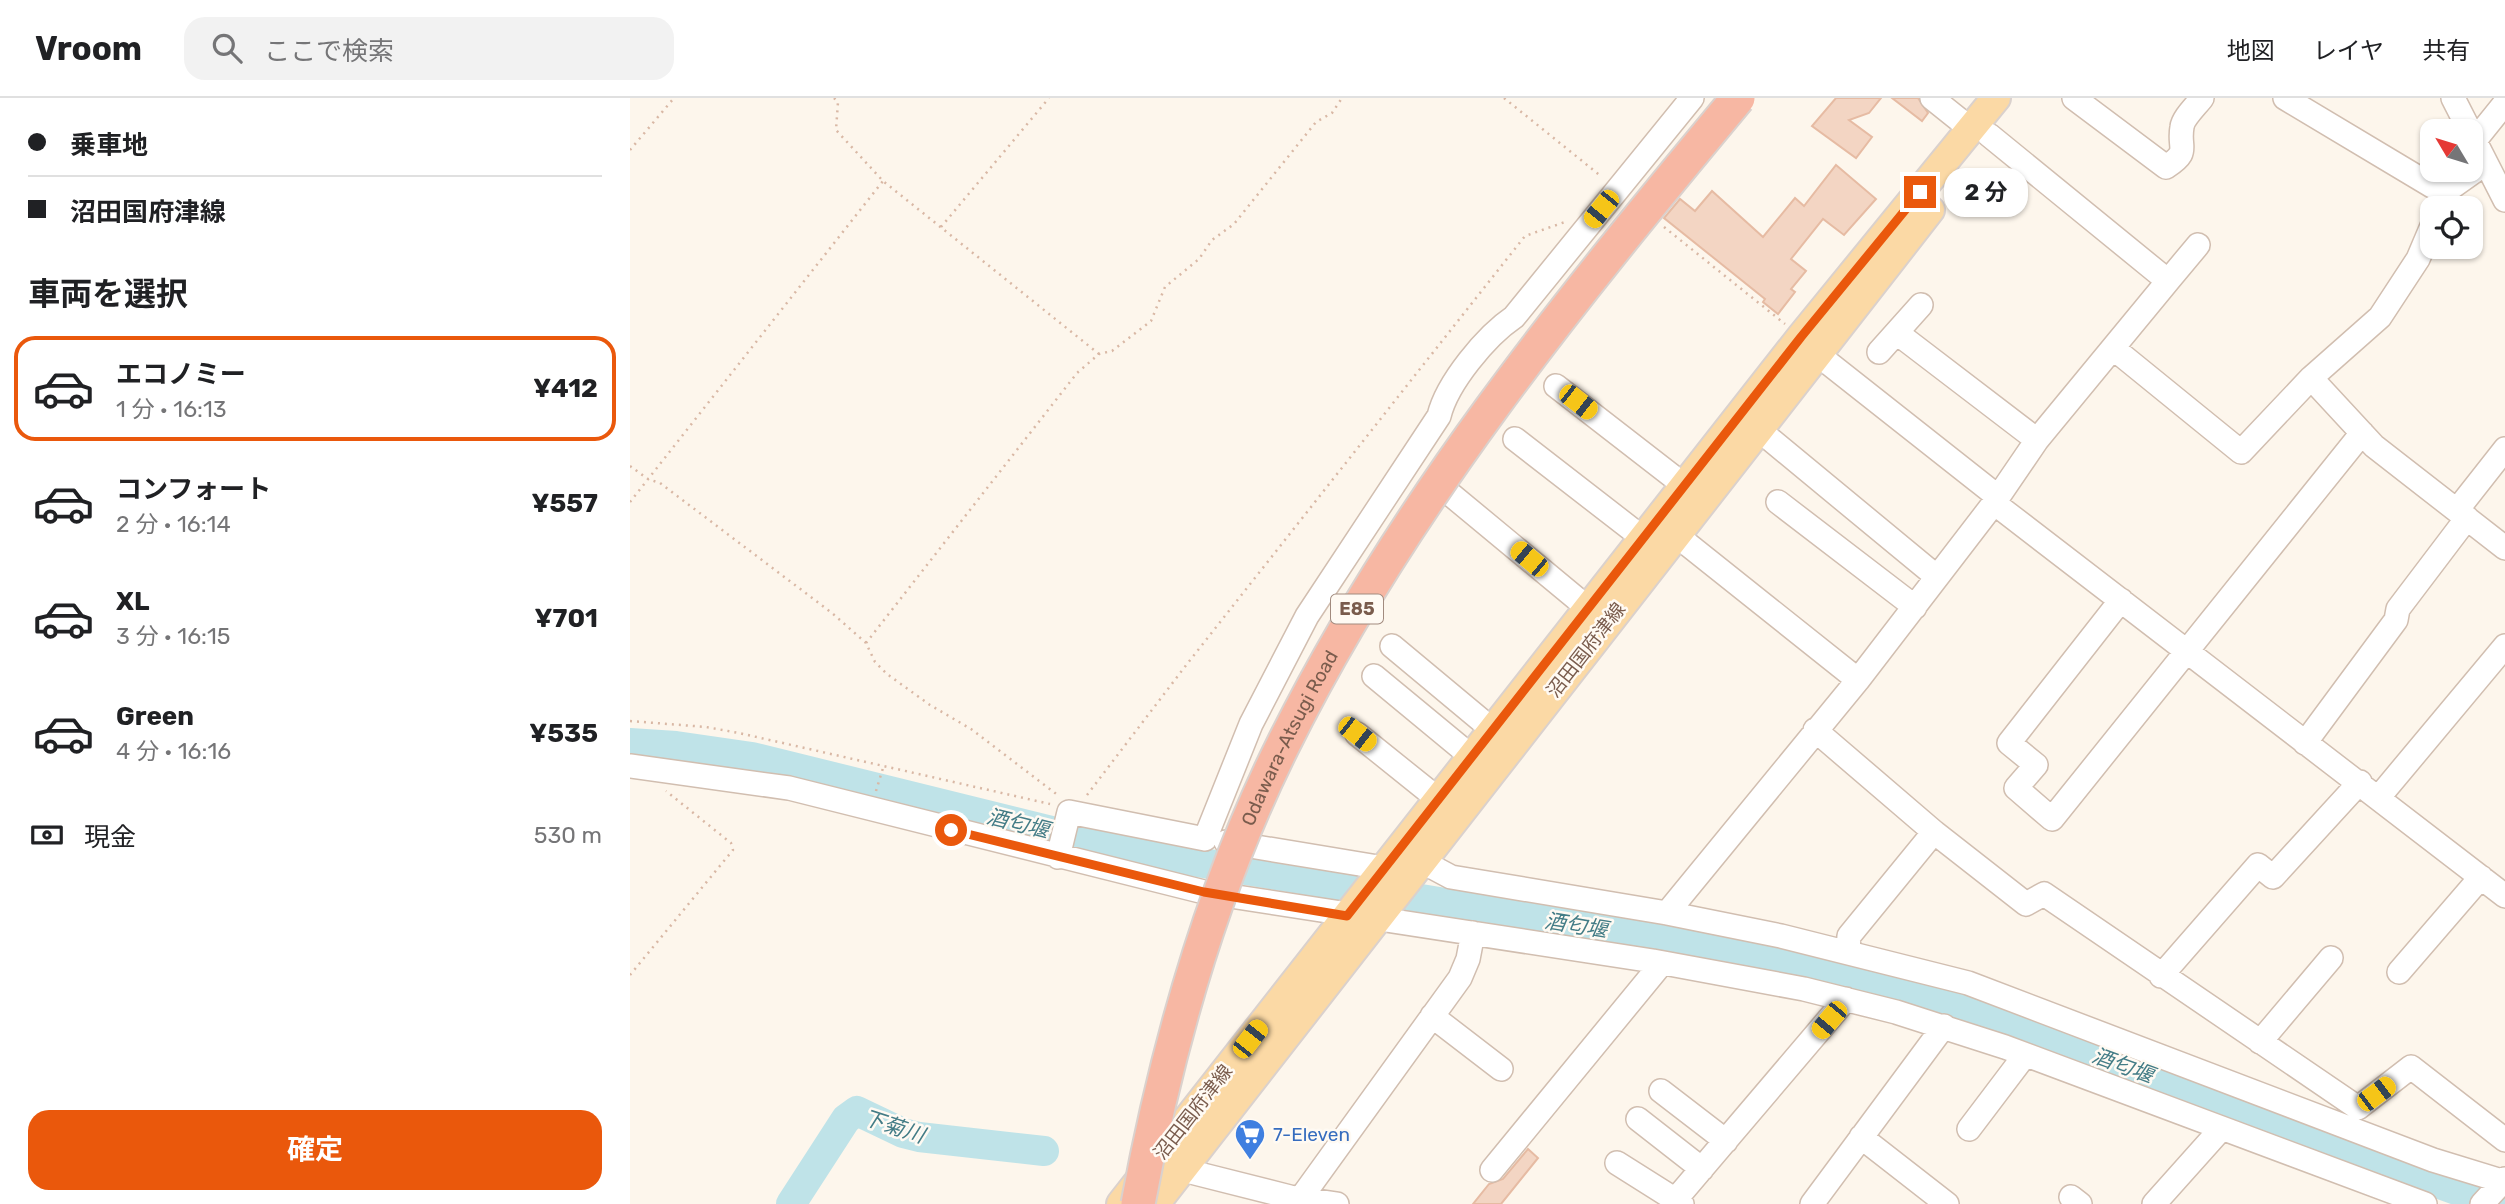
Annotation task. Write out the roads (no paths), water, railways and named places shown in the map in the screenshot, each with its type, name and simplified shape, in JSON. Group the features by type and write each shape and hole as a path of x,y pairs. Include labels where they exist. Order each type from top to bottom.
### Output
{"highway":[{"name":"Odawara-Atsugi Road","path":"1119,1204 1131,1126 1182,944 1222,831 1256,751 1314,635 1387,518 1465,407 1710,98"},
{"name":"Odawara-Atsugi Road","path":"1138,1204 1173,1045 1199,956 1243,836 1281,749 1335,646 1404,531 1481,421 1657,196 1738,98"}],"main road":[{"name":"沼田国府津線","path":"1119,1204 1364,913 1421,861 1817,354 1980,133 1996,98"},
{"name":"沼田国府津線","path":"1155,1204 1183,1170 1364,913 1380,873 1801,337 1980,133 2019,98"}],"street":[{"path":"1205,838 1251,724 1307,616 1439,416 1443,398 1495,330 1514,317 1692,98"},
{"path":"1932,98 2168,281"},
{"path":"2074,98 2166,167 2177,160 2183,150 2182,126 2202,98"},
{"path":"2285,98 2440,196"},
{"path":"2453,98 2465,119"},
{"path":"2483,130 2505,103"},
{"path":"2483,156 2505,200"},
{"path":"2448,196 2486,163"},
{"path":"1667,913 1858,680 2037,440 2198,244"},
{"path":"2113,348 2241,452 2311,378 2379,317 2420,254"},
{"path":"1879,352 1921,305"},
{"path":"1897,332 2037,440"},
{"path":"1817,354 2185,651 2505,895"},
{"path":"2311,378 2362,433 2505,548"},
{"path":"1556,386 1685,486"},
{"path":"1759,430 1937,577"},
{"path":"2121,600 2009,743 2036,765 2016,788 2052,819 2362,433"},
{"path":"1515,439 1644,539"},
{"path":"2305,743 2396,620 2398,609 2505,449"},
{"path":"1449,493 1589,609"},
{"path":"1778,502 1915,607"},
{"path":"1676,534 1858,680"},
{"path":"1392,646 1494,731"},
{"path":"2379,797 2505,646"},
{"path":"1374,676 1472,757"},
{"path":"1815,730 1934,832 2026,904 2044,894 2358,1108"},
{"path":"1357,734 1438,799"},
{"path":"635,767 789,788 1204,892 1364,913 1662,962 1846,999 1944,1026 2426,1204"},
{"path":"2161,976 2258,865 2273,877 2360,782"},
{"path":"1058,857 1072,811 1380,873"},
{"path":"1848,950 1849,936 1934,832"},
{"path":"1421,861 1451,877 1667,913 1848,950 1968,983 2335,1124 2433,1160 2503,1181 2482,1204"},
{"path":"2399,972 2481,877"},
{"path":"1301,1198 1338,1145 1381,1091 1397,1063 1460,978 1468,959 1473,933"},
{"path":"2260,1042 2331,958"},
{"path":"1492,1170 1662,962"},
{"path":"1618,1163 1679,1202 1702,1169 1846,999"},
{"path":"1432,1016 1502,1069"},
{"path":"1812,1204 1944,1026"},
{"path":"1969,1129 2025,1055"},
{"path":"2335,1124 2411,1067 2505,1140"},
{"path":"1661,1091 1726,1141"},
{"path":"1638,1119 1702,1169"},
{"path":"2154,1204 2221,1129"},
{"path":"1861,1137 1947,1204"},
{"path":"1183,1170 1337,1204"}],"waterway":[{"name":"酒匂堰","path":"630,743 676,746 752,757 1137,852 1782,959 1893,985 2031,1031 2210,1101 2495,1204"},
{"name":"下菊川","path":"791,1204 846,1119 857,1111 903,1133 919,1137 1044,1151"}],"place":[{"name":"7-Eleven","path":"1250,1161"}]}
